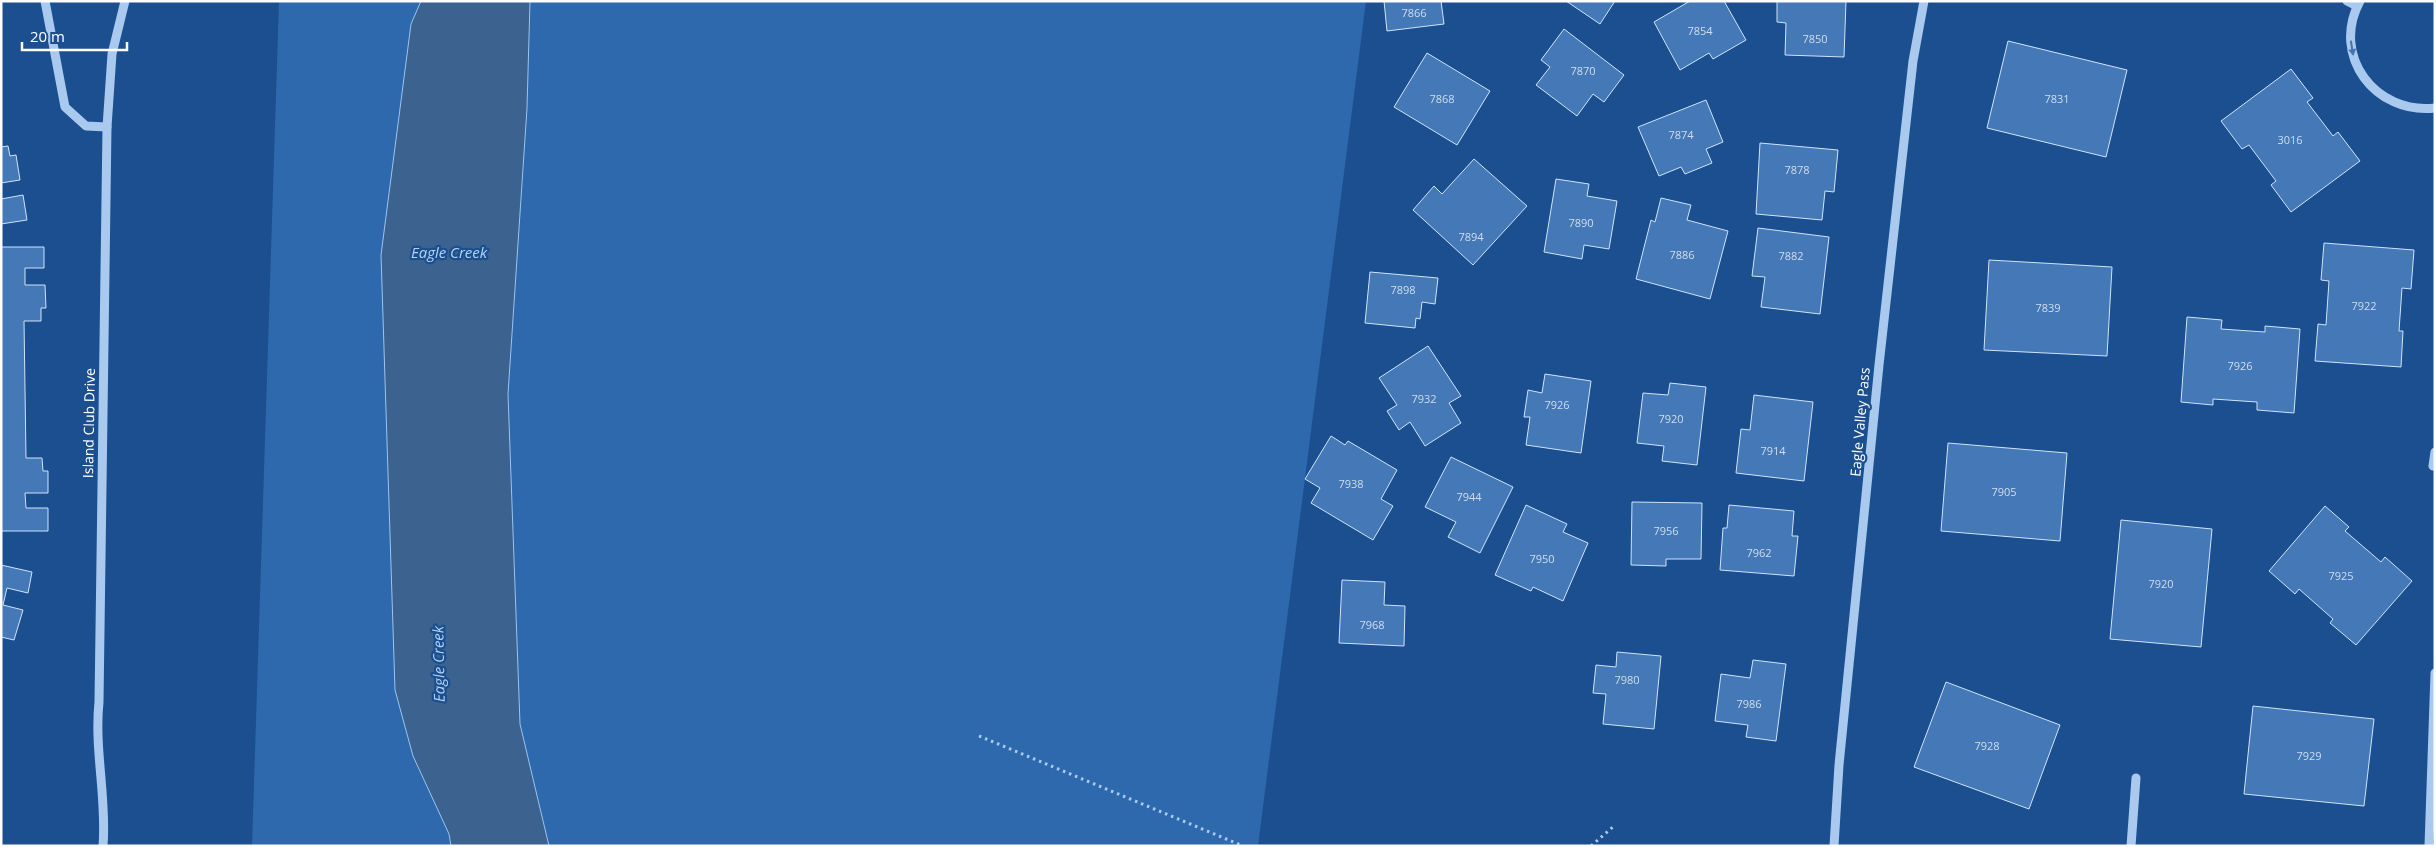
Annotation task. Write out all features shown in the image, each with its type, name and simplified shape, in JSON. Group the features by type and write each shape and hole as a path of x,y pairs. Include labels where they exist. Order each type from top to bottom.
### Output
{"street":[{"path":"45,1 64,107 86,126 107,127"},
{"name":"Island Club Drive","path":"103,846 104,826 97,727 99,702 107,127 112,54 125,1"},
{"name":"Eagle Valley Pass","path":"1834,846 1839,765 1879,365 1913,60 1924,1"},
{"path":"2347,1 2359,4 2351,32 2351,46 2359,71 2367,82 2387,100 2399,105 2412,108 2435,108"},
{"path":"2433,466 2435,452"},
{"path":"2429,846 2435,673"},
{"path":"2131,846 2136,778"}],"path":[{"path":"979,736 1243,846"},
{"path":"1591,846 1614,826"}],"shaded area":[{"path":"279,1 426,1 449,834 451,846 252,846"},
{"path":"530,1 1366,1 1258,846 549,846 520,724 508,394 527,108"}],"water":[{"name":"Eagle Creek","path":"421,1 530,1 527,108 508,394 520,724 549,846 451,846 449,834 413,756 395,690 381,255 411,24"}],"building":[{"path":"1384,1 1441,1 1444,24 1387,31"},
{"path":"1566,1 1615,1 1600,24"},
{"path":"1690,1 1724,1 1746,40 1713,59 1709,53 1680,70 1654,22"},
{"path":"1777,1 1846,1 1844,57 1785,55 1786,23 1777,22"},
{"path":"1564,29 1624,75 1604,102 1593,94 1577,116 1536,85 1550,67 1541,60"},
{"path":"2008,41 2127,70 2106,157 1987,128"},
{"path":"1427,53 1490,91 1457,145 1394,107"},
{"path":"2291,69 2313,98 2307,102 2333,136 2338,132 2360,161 2291,212 2271,185 2276,181 2249,145 2242,149 2221,121"},
{"path":"1706,100 1723,142 1706,149 1712,163 1685,174 1681,167 1659,176 1638,127"},
{"path":"1760,143 1838,150 1834,192 1825,191 1822,220 1756,214"},
{"path":"8,146 10,156 16,155 20,180 1,183 1,147"},
{"path":"1474,159 1527,206 1473,265 1413,210 1434,186 1442,194"},
{"path":"1556,179 1589,184 1587,196 1617,201 1609,249 1584,245 1582,259 1544,252"},
{"path":"23,195 27,220 1,224 1,199"},
{"path":"1661,198 1691,205 1687,220 1728,231 1710,299 1636,279 1651,220 1655,222"},
{"path":"1758,228 1829,237 1820,314 1761,307 1765,277 1752,276"},
{"path":"2324,243 2414,250 2411,289 2402,288 2399,331 2403,331 2401,367 2315,361 2318,324 2326,325 2329,281 2321,280"},
{"path":"1,247 44,247 44,268 25,268 25,285 45,285 46,308 41,308 41,321 24,321 26,458 42,458 43,471 48,471 48,493 25,493 26,508 48,508 48,531 1,531"},
{"path":"1989,260 2112,267 2107,356 1984,350"},
{"path":"1370,272 1438,278 1435,304 1422,302 1420,319 1416,318 1415,328 1365,323"},
{"path":"2187,317 2222,320 2221,329 2265,332 2265,326 2300,329 2294,413 2257,410 2257,402 2213,399 2213,405 2181,402"},
{"path":"1428,346 1461,396 1449,403 1461,423 1425,446 1410,422 1399,430 1387,411 1397,405 1379,378"},
{"path":"1545,374 1591,381 1581,453 1526,445 1530,417 1524,417 1528,390 1542,393"},
{"path":"1670,383 1706,387 1697,465 1662,461 1664,446 1637,443 1643,393 1668,395"},
{"path":"1754,395 1813,402 1804,481 1736,473 1741,429 1750,430"},
{"path":"1331,436 1345,445 1348,441 1397,470 1381,499 1393,506 1373,540 1311,503 1320,488 1305,479"},
{"path":"1948,443 2067,453 2060,541 1941,531"},
{"path":"1451,457 1513,487 1480,553 1448,537 1456,522 1425,507"},
{"path":"1632,502 1702,503 1701,559 1666,559 1666,566 1631,565"},
{"path":"1526,505 1567,524 1563,532 1588,543 1563,601 1533,587 1531,591 1495,575"},
{"path":"1729,505 1794,511 1792,536 1798,536 1794,576 1720,570 1723,528 1727,528"},
{"path":"2325,506 2349,527 2345,531 2381,562 2385,557 2412,581 2356,645 2330,623 2333,619 2299,589 2295,594 2269,571"},
{"path":"2121,520 2212,529 2201,647 2110,639"},
{"path":"1,565 32,572 28,593 7,588 3,605 23,610 14,640 1,637"},
{"path":"1342,580 1385,582 1384,605 1405,606 1404,646 1339,643"},
{"path":"1617,652 1661,656 1654,729 1603,724 1606,694 1593,693 1596,665 1616,667"},
{"path":"1753,660 1786,664 1776,741 1746,737 1748,725 1715,721 1721,674 1750,678"},
{"path":"1946,682 2060,725 2029,809 1914,767"},
{"path":"2253,706 2374,719 2364,806 2244,794"}]}
